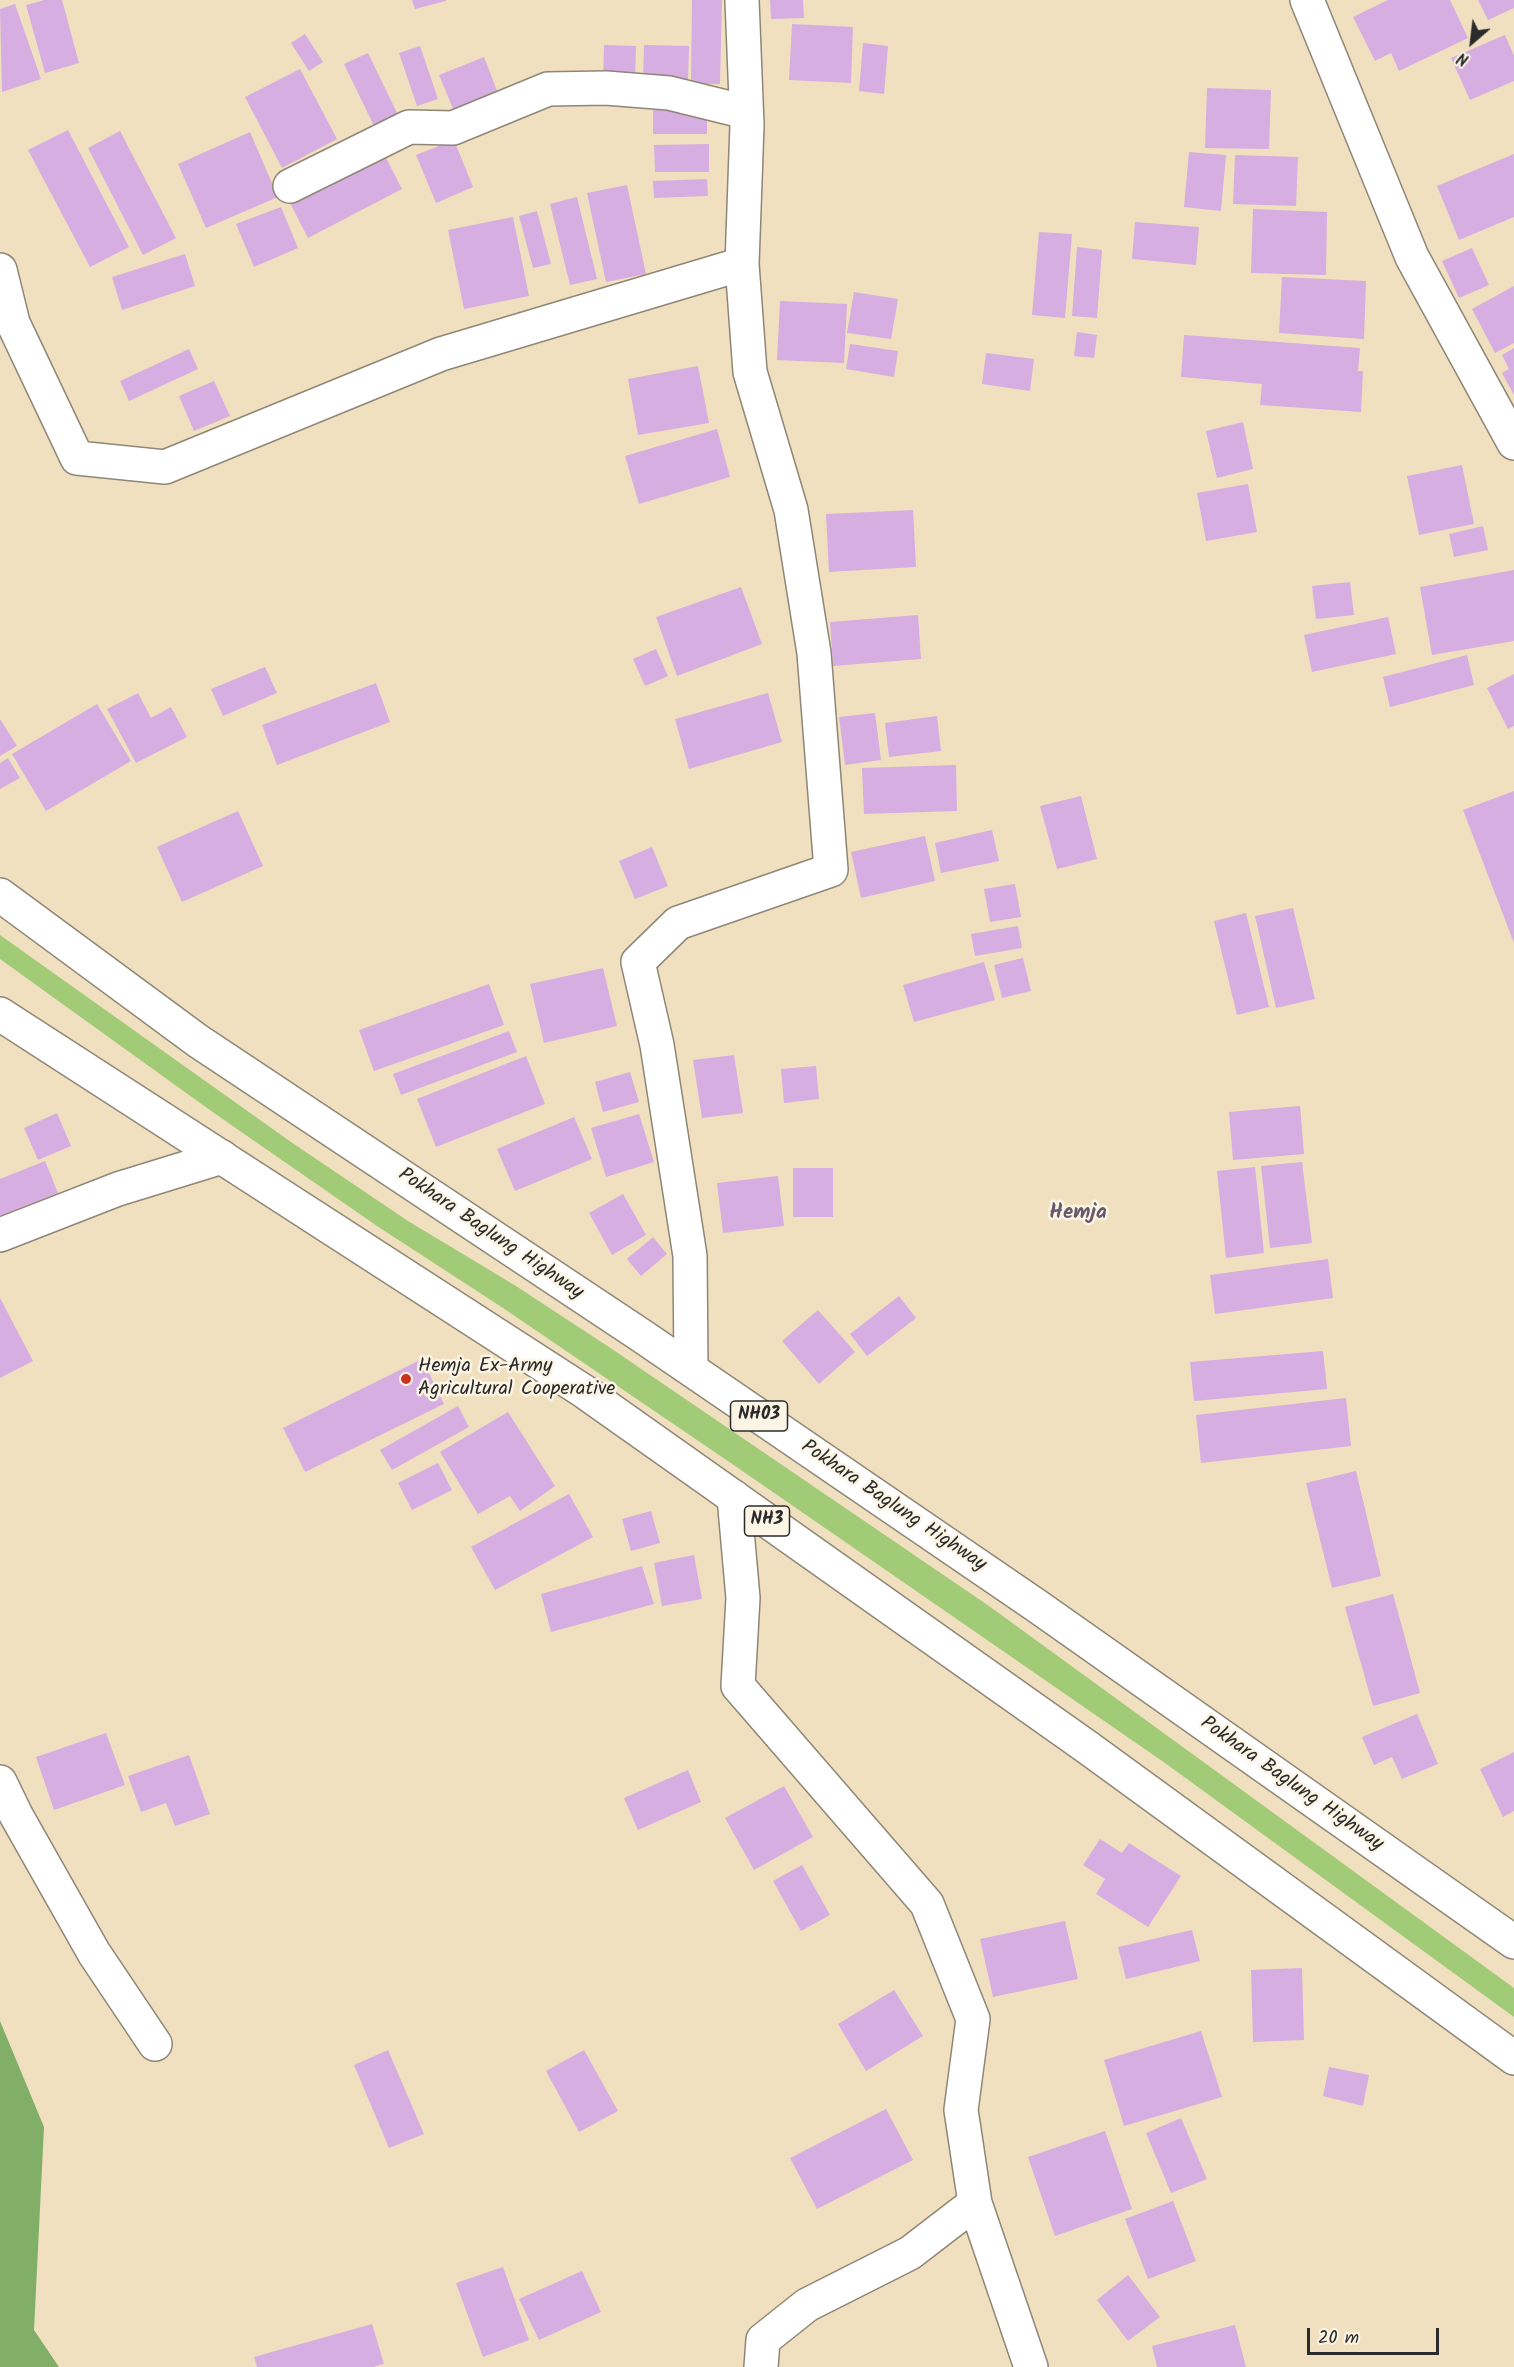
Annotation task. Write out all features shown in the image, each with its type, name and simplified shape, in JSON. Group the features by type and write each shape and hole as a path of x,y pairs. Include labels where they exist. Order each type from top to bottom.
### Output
{"main road":[{"path":"691,1369 690,1256 657,1044 638,962 678,923 831,870 814,653 790,510 750,372 742,264 746,112 742,0"},
{"path":"1307,0 1412,257 1514,443"},
{"path":"290,186 409,127 453,128 548,89 606,88 669,93 746,112"},
{"path":"0,270 13,323 77,458 165,467 441,354 742,264"},
{"name":"Pokhara Baglung Highway","path":"0,896 198,1041 691,1369 1037,1606 1514,1942"},
{"name":"NH3","path":"0,1014 585,1392 1087,1747 1514,2058"},
{"path":"0,1235 118,1190 222,1157"},
{"path":"734,1497 743,1598 738,1686 927,1904 973,2019 961,2110 975,2203 1031,2367"},
{"path":"0,1782 16,1815 94,1953 155,2044"},
{"path":"761,2367 763,2340 807,2305 910,2253 975,2203"}],"green space":[{"path":"0,935 291,1142 408,1221 516,1286 612,1349 989,1606 1514,1988 1514,2017 1165,1763 741,1470 503,1308 377,1226 214,1113 0,959"},
{"path":"0,2021 44,2127 34,2330 59,2367 0,2367"}],"building":[{"path":"44,0 62,0 79,63 45,73 26,5"},
{"path":"412,0 446,0 446,1 415,9"},
{"path":"692,0 722,0 720,84 691,84"},
{"path":"770,0 803,0 804,18 771,19"},
{"path":"1388,0 1450,0 1468,38 1399,71 1391,53 1375,61 1353,17"},
{"path":"1478,0 1514,0 1514,8 1488,20"},
{"path":"15,4 41,79 2,92 0,9"},
{"path":"792,24 853,27 851,83 789,80"},
{"path":"305,34 323,62 309,71 291,43"},
{"path":"1505,35 1514,56 1514,81 1470,100 1451,58"},
{"path":"863,43 888,46 884,94 859,91"},
{"path":"604,45 636,46 635,81 603,80"},
{"path":"644,45 689,46 688,82 643,81"},
{"path":"420,46 438,99 417,106 399,53"},
{"path":"368,53 398,115 374,126 344,64"},
{"path":"484,57 501,101 457,118 439,75"},
{"path":"300,69 337,139 282,168 245,97"},
{"path":"1207,88 1271,90 1269,149 1205,148"},
{"path":"653,105 707,105 707,134 653,134"},
{"path":"68,130 129,247 90,267 28,150"},
{"path":"120,131 176,238 143,255 88,148"},
{"path":"250,132 278,197 206,228 178,164"},
{"path":"454,140 473,187 436,203 416,155"},
{"path":"709,144 709,172 655,172 654,145"},
{"path":"1189,152 1226,155 1221,211 1184,207"},
{"path":"384,154 402,189 308,238 290,203"},
{"path":"1514,154 1514,217 1459,240 1437,186"},
{"path":"1235,155 1298,157 1296,206 1233,204"},
{"path":"707,179 708,196 654,198 653,181"},
{"path":"627,185 646,274 606,282 587,193"},
{"path":"577,197 597,279 570,285 550,204"},
{"path":"281,207 298,248 254,267 236,224"},
{"path":"1253,209 1327,212 1326,275 1251,273"},
{"path":"537,211 551,264 533,268 519,216"},
{"path":"513,217 529,296 464,309 448,230"},
{"path":"1135,222 1199,227 1196,265 1132,259"},
{"path":"1039,232 1072,234 1065,318 1032,315"},
{"path":"1077,247 1102,250 1097,318 1072,316"},
{"path":"1472,248 1489,285 1459,298 1442,261"},
{"path":"185,254 195,286 122,310 112,277"},
{"path":"1282,277 1366,281 1364,339 1279,333"},
{"path":"1514,286 1514,343 1495,353 1472,309"},
{"path":"854,292 898,299 891,339 847,333"},
{"path":"780,301 847,304 844,363 777,360"},
{"path":"1077,332 1097,335 1094,358 1074,356"},
{"path":"1184,335 1360,348 1358,371 1363,371 1361,412 1260,405 1262,384 1181,377"},
{"path":"850,344 898,351 894,377 846,369"},
{"path":"1514,348 1514,395 1502,373 1509,369 1502,355"},
{"path":"189,349 198,369 129,401 120,381"},
{"path":"986,353 1034,359 1030,391 982,384"},
{"path":"698,366 709,423 638,435 628,379"},
{"path":"214,381 230,416 194,431 179,396"},
{"path":"1243,422 1253,469 1217,478 1206,431"},
{"path":"717,429 730,477 639,504 625,456"},
{"path":"1462,465 1474,524 1419,535 1407,476"},
{"path":"1248,484 1257,532 1206,541 1197,493"},
{"path":"913,510 916,567 829,572 826,514"},
{"path":"1483,526 1488,550 1454,557 1449,534"},
{"path":"1514,570 1514,641 1432,655 1420,587"},
{"path":"1350,582 1354,615 1316,619 1312,586"},
{"path":"741,587 762,644 677,676 656,617"},
{"path":"918,615 921,659 833,666 830,622"},
{"path":"1388,617 1396,654 1312,672 1304,635"},
{"path":"656,649 668,676 645,686 633,659"},
{"path":"1467,655 1474,685 1390,707 1383,677"},
{"path":"265,667 277,693 223,716 211,689"},
{"path":"1514,674 1514,726 1508,729 1487,688"},
{"path":"376,683 390,722 277,765 262,725"},
{"path":"138,693 151,718 171,707 187,737 136,763 107,709"},
{"path":"768,693 782,742 689,769 675,719"},
{"path":"97,704 131,761 46,811 12,754"},
{"path":"875,713 881,760 845,765 839,717"},
{"path":"937,716 941,751 889,757 885,723"},
{"path":"0,719 17,746 0,756"},
{"path":"8,758 20,778 0,789 0,763"},
{"path":"956,765 957,811 864,814 862,768"},
{"path":"1514,791 1514,943 1463,810"},
{"path":"1081,796 1097,859 1057,869 1040,806"},
{"path":"238,811 263,866 182,902 157,847"},
{"path":"992,830 999,861 941,873 935,843"},
{"path":"925,836 935,881 861,898 851,852"},
{"path":"652,847 668,886 635,899 619,861"},
{"path":"1015,884 1021,917 990,922 984,889"},
{"path":"1293,908 1315,999 1276,1008 1255,916"},
{"path":"1246,913 1269,1007 1237,1015 1214,921"},
{"path":"1018,926 1022,948 975,956 971,934"},
{"path":"1023,958 1031,991 1002,998 994,965"},
{"path":"984,962 995,1000 914,1022 903,985"},
{"path":"603,968 617,1026 544,1043 530,984"},
{"path":"489,984 504,1025 374,1071 359,1030"},
{"path":"509,1031 517,1052 401,1095 393,1074"},
{"path":"734,1055 743,1113 702,1118 693,1060"},
{"path":"526,1056 545,1104 436,1147 417,1099"},
{"path":"816,1066 819,1099 784,1103 781,1069"},
{"path":"630,1072 639,1102 603,1112 595,1082"},
{"path":"1300,1106 1304,1154 1233,1160 1229,1112"},
{"path":"57,1113 71,1146 38,1160 24,1128"},
{"path":"639,1114 654,1162 606,1177 591,1128"},
{"path":"574,1117 592,1159 515,1191 497,1149"},
{"path":"45,1161 58,1193 0,1216 0,1179"},
{"path":"1302,1162 1312,1243 1270,1248 1261,1166"},
{"path":"1255,1167 1264,1253 1226,1258 1217,1171"},
{"path":"793,1168 833,1168 833,1217 793,1217"},
{"path":"778,1176 784,1226 723,1233 717,1183"},
{"path":"623,1194 646,1235 612,1255 589,1213"},
{"path":"653,1237 667,1254 641,1276 627,1259"},
{"path":"1328,1259 1333,1298 1215,1314 1210,1275"},
{"path":"899,1296 916,1318 867,1356 850,1334"},
{"path":"0,1298 33,1361 0,1378"},
{"path":"818,1310 855,1352 819,1384 782,1341"},
{"path":"1323,1351 1327,1389 1194,1401 1190,1362"},
{"path":"422,1359 444,1404 305,1472 283,1428"},
{"path":"1346,1398 1351,1446 1201,1463 1196,1415"},
{"path":"458,1406 469,1427 392,1470 380,1450"},
{"path":"508,1412 555,1486 520,1511 510,1496 478,1514 440,1452"},
{"path":"438,1463 452,1490 412,1510 398,1483"},
{"path":"1356,1471 1381,1576 1332,1588 1306,1483"},
{"path":"569,1494 593,1537 495,1590 471,1547"},
{"path":"651,1511 660,1543 631,1551 622,1519"},
{"path":"694,1555 702,1599 662,1606 654,1563"},
{"path":"642,1566 654,1604 551,1632 541,1594"},
{"path":"1393,1594 1420,1693 1373,1706 1345,1607"},
{"path":"1417,1714 1438,1764 1402,1779 1392,1757 1374,1765 1362,1737"},
{"path":"106,1733 125,1785 54,1810 36,1757"},
{"path":"1514,1752 1514,1811 1503,1817 1480,1769"},
{"path":"189,1755 210,1814 175,1826 166,1803 141,1812 128,1776"},
{"path":"688,1770 701,1802 638,1830 624,1798"},
{"path":"784,1786 813,1837 754,1870 725,1818"},
{"path":"1100,1839 1122,1853 1129,1843 1181,1876 1148,1927 1096,1894 1105,1879 1083,1865"},
{"path":"802,1865 830,1915 801,1931 773,1881"},
{"path":"1065,1921 1078,1979 993,1997 980,1939"},
{"path":"1192,1930 1200,1961 1126,1979 1118,1947"},
{"path":"1302,1968 1304,2040 1253,2042 1251,1970"},
{"path":"894,1990 923,2036 866,2071 838,2024"},
{"path":"1201,2031 1222,2097 1124,2126 1104,2060"},
{"path":"388,2050 424,2134 389,2148 354,2065"},
{"path":"584,2050 618,2111 579,2132 546,2071"},
{"path":"1329,2067 1369,2075 1363,2106 1323,2096"},
{"path":"886,2109 913,2160 817,2209 790,2158"},
{"path":"1181,2118 1207,2179 1171,2193 1146,2133"},
{"path":"1105,2131 1132,2209 1055,2236 1028,2157"},
{"path":"1173,2201 1196,2261 1148,2279 1125,2219"},
{"path":"503,2267 529,2340 483,2357 456,2283"},
{"path":"582,2271 601,2312 539,2340 519,2299"},
{"path":"1128,2275 1160,2317 1128,2341 1097,2300"},
{"path":"372,2324 384,2364 373,2367 257,2367 254,2357"},
{"path":"1235,2325 1246,2367 1157,2367 1152,2346"}],"place":[{"name":"Hemja Ex-Army Agricultural Cooperative","path":"406,1379"}],"district":[{"name":"Hemja","path":"1078,1214"}]}
